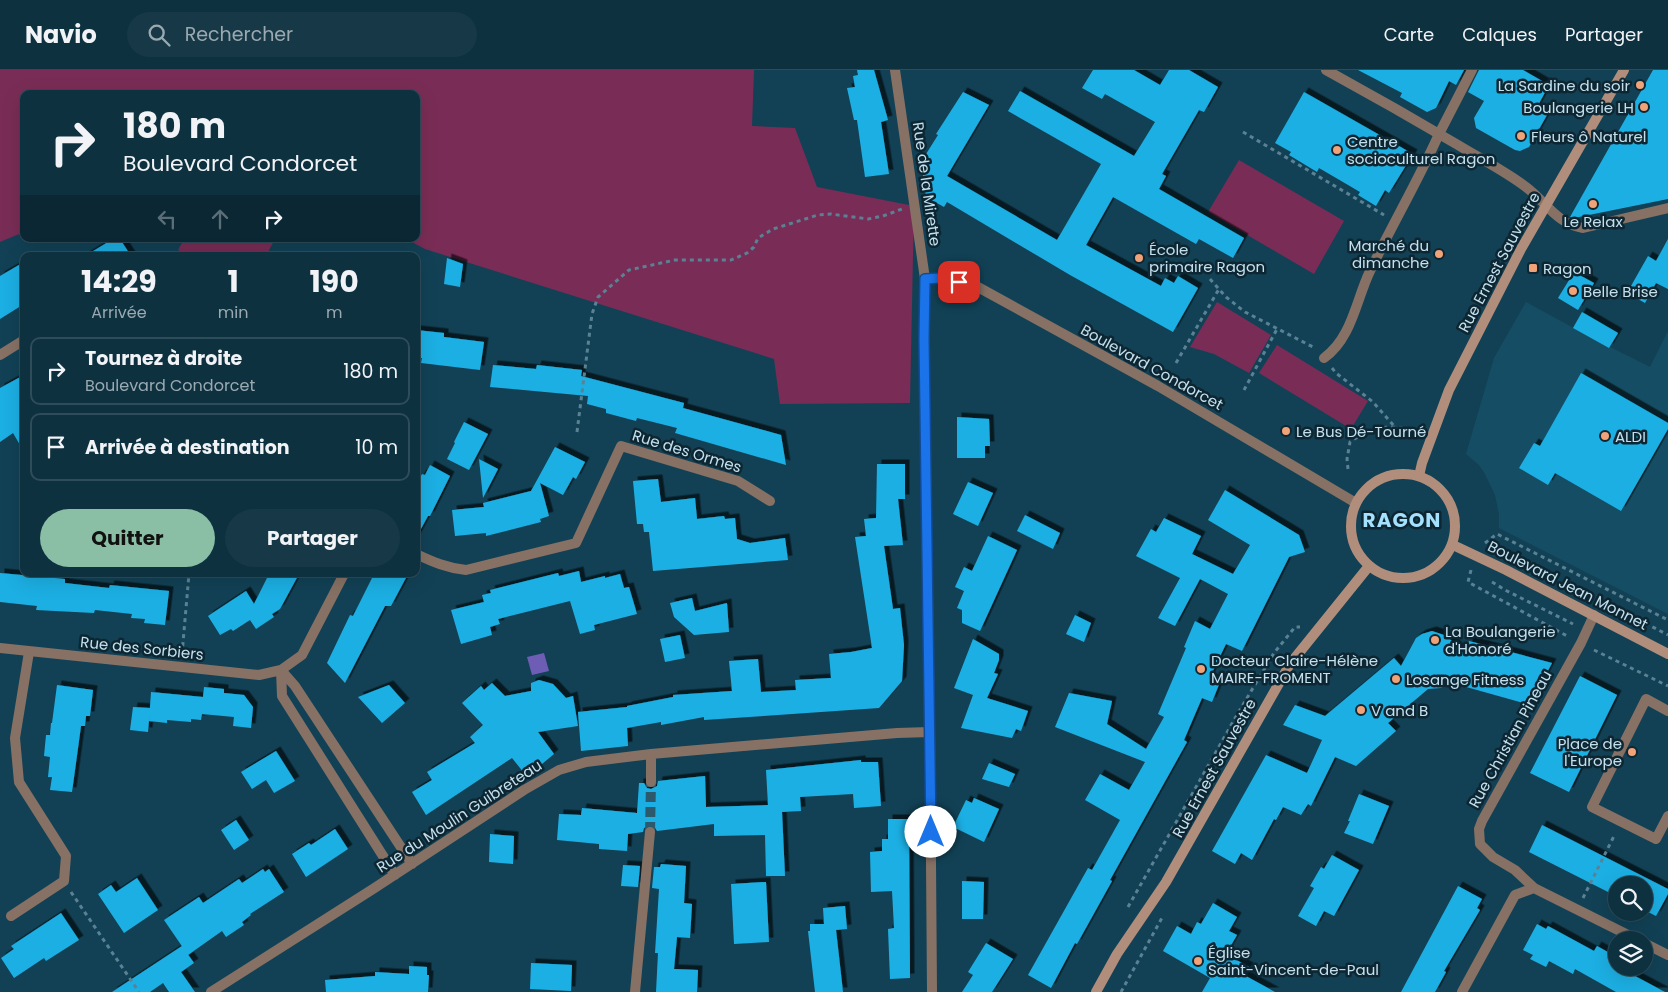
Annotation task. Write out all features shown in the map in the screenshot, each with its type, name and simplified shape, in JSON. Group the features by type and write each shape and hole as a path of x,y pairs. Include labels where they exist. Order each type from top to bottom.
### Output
{"main road":[{"name":"Rue Ernest Sauvestre","path":"1419,476 1430,438 1449,390 1521,249 1624,70"},
{"path":"1404,473 1419,476 1432,482 1451,503 1456,531 1453,545 1446,558 1436,568 1424,575 1410,578 1395,578 1382,574 1369,566 1360,556 1354,544 1351,530 1352,516 1356,503 1364,490 1376,481 1390,475 1404,473"},
{"name":"Boulevard Jean Monnet","path":"1453,545 1668,654"},
{"name":"Rue Ernest Sauvestre","path":"1096,992 1117,954 1166,882 1290,664 1369,566"}],"street":[{"name":"Rue de la Mirette","path":"896,70 925,279 924,339 932,992"},
{"path":"1326,70 1511,176 1571,226 1583,228 1668,208"},
{"path":"1324,358 1334,350 1352,320 1369,273 1472,70"},
{"name":"Boulevard Condorcet","path":"925,279 941,278 976,286 1158,386 1356,503"},
{"path":"0,355 20,342"},
{"name":"Rue des Ormes","path":"420,556 437,564 466,570 576,543 621,446 738,481 770,501"},
{"path":"282,670 302,655 342,577"},
{"name":"Rue Christian Pineau","path":"1594,615 1581,643 1479,829 1480,844 1485,850 1515,870 1534,888 1620,931"},
{"name":"Rue des Sorbiers","path":"0,648 259,675 282,670"},
{"path":"10,916 64,881 66,856 19,782 15,738 29,652"},
{"path":"282,670 295,686 412,864"},
{"path":"282,670 282,696 395,875"},
{"path":"1668,710 1646,699 1592,807 1656,839 1668,816"},
{"name":"Rue du Moulin Guibreteau","path":"212,992 524,790 559,770 586,762 651,754 930,732"},
{"path":"651,754 651,782"},
{"path":"635,992 650,832"},
{"path":"1462,992 1515,895 1534,888"},
{"path":"1653,948 1668,955"}],"path":[{"path":"1244,132 1396,221"},
{"path":"577,432 592,314 598,297 629,270 675,260 731,260 747,253 754,247 758,238 773,229 818,215 831,214 868,219 914,206"},
{"path":"1210,279 1226,297 1245,312 1316,349 1336,373 1374,402 1395,427"},
{"path":"1176,363 1219,289"},
{"path":"1244,390 1277,330"},
{"path":"1348,469 1347,459 1350,442 1364,432 1381,427 1411,430"},
{"path":"180,667 189,577"},
{"path":"1127,910 1274,653 1296,627 1321,626"},
{"path":"1577,909 1621,822"},
{"path":"64,881 139,992"}],"shaded area":[{"path":"0,70 754,70 752,126 795,128 817,187 914,206 910,403 780,404 774,359 425,249 412,242 420,242 420,90 20,90 20,234 0,242"},
{"path":"1239,160 1344,221 1314,274 1208,212"},
{"path":"182,242 273,242 268,252 182,252 178,250"},
{"path":"1217,302 1271,335 1249,373 1214,354 1190,347"},
{"path":"1526,302 1650,367 1668,331 1668,614 1499,528 1499,514 1495,495 1479,465 1466,454 1494,358"},
{"path":"1277,345 1368,401 1351,429 1259,373"},
{"path":"544,653 549,671 532,675 527,657"}],"building":[{"path":"857,70 874,70 888,120 881,122 889,174 865,177 857,120 854,120 847,88 855,87 853,76 858,75"},
{"path":"1093,70 1134,70 1160,85 1169,70 1189,70 1218,87 1204,112 1199,110 1162,174 1166,176 1159,189 1244,238 1233,258 1199,239 1196,244 1113,197 1086,245 1161,286 1165,278 1174,283 1178,276 1198,288 1173,332 1070,275 947,202 944,207 926,197 921,162 938,135 936,134 963,92 989,105 947,176 1057,240 1101,164 1008,111 1020,91 1134,156 1155,122 1105,94 1102,99 1082,88"},
{"path":"1358,70 1464,70 1456,85 1449,81 1436,108 1427,112 1400,97 1402,93"},
{"path":"1479,70 1523,70 1549,85 1536,109 1547,115 1529,147 1520,151 1515,150 1476,128 1474,118 1484,101 1468,92"},
{"path":"1653,70 1668,70 1668,199 1574,218 1570,217"},
{"name":"Centre socioculturel Ragon","path":"1304,92 1413,154 1389,193 1385,190 1376,206 1358,195 1360,192 1319,168 1317,172 1289,155 1291,152 1275,143"},
{"path":"1668,239 1668,289 1656,283 1645,303 1627,293 1648,256 1656,261"},
{"path":"108,242 122,242 128,252 92,252"},
{"path":"447,258 463,264 460,287 444,284"},
{"path":"20,264 20,306 0,319 0,276"},
{"name":"Belle Brise","path":"1574,272 1594,283 1578,310 1558,298"},
{"path":"1582,312 1618,333 1609,348 1573,328"},
{"path":"420,330 444,333 444,337 484,342 480,370 421,363 422,358 420,358"},
{"path":"493,365 536,369 537,365 582,370 581,376 684,403 683,408 781,435 786,465 675,433 677,428 637,418 636,421 606,413 606,409 587,404 588,396 490,387"},
{"name":"ALDI","path":"1581,373 1668,423 1668,429 1621,511 1555,473 1548,485 1519,468 1534,443 1540,446"},
{"path":"20,377 20,445 13,433 0,442 0,388"},
{"path":"957,417 989,419 990,446 985,446 985,458 957,458"},
{"path":"464,422 488,434 469,470 447,459"},
{"path":"555,447 585,462 576,479 573,477 563,495 540,483 549,516 540,519 541,522 486,536 486,533 455,536 452,510 484,507 483,503 531,491"},
{"path":"479,459 498,469 483,498"},
{"path":"877,464 905,464 905,499 898,499 903,545 884,546 893,609 900,608 904,645 902,681 879,708 704,720 704,717 661,725 661,722 627,728 628,746 581,751 578,712 627,707 673,697 673,695 732,691 729,661 758,659 761,692 796,690 795,680 831,678 829,654 872,648 855,537 866,536 864,519 876,518"},
{"path":"430,465 450,476 430,516 428,516 420,531 420,478 422,474 425,475"},
{"path":"658,479 661,502 695,498 697,519 724,516 725,519 735,518 737,539 750,543 785,538 788,560 653,571 649,532 644,532 643,524 637,524 633,481"},
{"path":"968,482 993,493 978,526 953,514"},
{"path":"1225,490 1299,535 1305,552 1289,557 1242,651 1226,644 1210,677 1220,682 1212,702 1202,698 1184,740 1187,742 1110,880 1112,881 1051,988 1028,975 1088,868 1092,870 1120,820 1085,800 1100,774 1129,790 1145,762 1055,727 1069,693 1112,701 1107,724 1146,749 1164,717 1158,714 1186,648 1184,647 1195,621 1210,629 1228,594 1200,579 1175,626 1158,618 1180,578 1136,556 1151,529 1156,532 1164,518 1201,536 1192,554 1233,574 1250,545 1208,520"},
{"path":"1025,515 1060,533 1053,549 1017,531"},
{"path":"988,536 1017,550 980,631 962,623 962,610 957,608 964,591 955,587 964,567 972,571"},
{"path":"579,571 581,582 620,574 624,588 629,587 637,614 594,625 595,630 580,634 570,601 498,619 500,624 490,627 492,635 461,644 451,610 484,602 482,595 491,593 490,590 558,573 559,576"},
{"path":"0,573 20,575 20,577 65,579 65,583 109,588 110,585 169,591 165,625 144,623 145,619 131,618 132,614 95,610 94,613 36,610 37,606 0,602"},
{"path":"268,577 297,577 280,609 272,614 274,617 256,629 250,620 233,631 231,629 220,635 208,616 246,591 254,604"},
{"path":"372,577 406,577 391,606 385,606 345,683 327,663 350,615 353,616"},
{"path":"692,598 695,611 727,603 729,632 694,635 674,617 670,603"},
{"path":"1075,615 1091,623 1084,642 1066,634"},
{"path":"1432,631 1447,636 1465,655 1469,641 1552,663 1530,705 1452,683 1441,688 1428,689 1388,723 1396,731 1356,766 1335,757 1311,806 1308,804 1301,815 1283,807 1276,820 1274,819 1252,860 1241,853 1235,864 1212,851 1266,755 1307,773 1322,740 1283,725 1295,705 1325,716 1394,658 1401,666 1416,638"},
{"path":"680,635 685,658 665,662 660,639"},
{"path":"973,639 999,654 999,660 994,673 998,674 987,698 1028,711 1021,731 1016,729 1012,738 961,728 973,695 954,688"},
{"path":"1580,676 1617,695 1569,792 1530,773"},
{"path":"539,680 553,684 566,698 573,696 578,726 538,732 554,754 536,769 524,773 512,758 426,815 412,792 432,780 427,772 475,743 470,737 483,725 462,703 481,686 484,690 492,683 505,696 531,691 531,683"},
{"path":"57,685 93,690 90,716 86,716 85,726 81,726 72,792 50,790 52,777 48,777 50,757 44,756 46,735 50,735"},
{"path":"389,685 405,703 382,723 358,697"},
{"path":"204,687 224,689 224,693 244,695 253,707 251,728 233,726 234,717 202,714 201,720 191,719 191,722 167,720 167,723 149,721 151,692 203,697"},
{"path":"133,707 150,708 148,732 130,730"},
{"path":"276,751 295,781 274,793 266,780 252,789 241,772"},
{"path":"861,760 861,762 878,762 881,806 854,808 853,794 800,797 801,811 782,812 785,876 766,876 765,835 714,836 714,824 657,831 654,826 648,826 644,828 643,832 628,834 627,851 599,849 599,844 557,840 559,814 581,815 582,808 637,813 639,783 644,783 647,788 651,789 657,786 658,781 705,776 706,807 768,805 766,770"},
{"path":"989,763 1015,774 1009,787 982,779"},
{"path":"1359,794 1389,806 1373,844 1344,833"},
{"path":"974,798 999,809 984,842 953,827 966,800 972,803"},
{"path":"888,819 909,819 910,978 890,979 888,929 894,928 892,891 871,892 870,852 882,851 882,839 888,839"},
{"path":"236,820 249,840 234,850 221,830"},
{"path":"1542,825 1642,876 1608,876 1608,892 1529,852"},
{"path":"335,829 348,849 306,877 292,854 309,843 311,845"},
{"path":"490,834 514,836 513,864 489,862"},
{"path":"1332,855 1359,870 1334,916 1324,911 1316,926 1298,916 1314,888 1310,886 1321,867 1324,869"},
{"path":"661,864 686,866 684,903 692,904 690,938 677,937 674,969 698,970 697,992 656,992 658,953 655,953 659,889 652,888 654,867 660,867"},
{"path":"623,865 640,866 638,887 621,886"},
{"path":"263,869 265,872 269,869 284,892 250,914 242,922 244,925 226,937 222,931 188,955 164,920 199,897 203,903 239,879 242,883"},
{"path":"137,878 158,910 124,933 98,894 111,885 116,892"},
{"path":"962,881 984,882 983,919 962,919"},
{"path":"1653,881 1668,889 1668,894 1656,916 1653,914"},
{"path":"766,882 769,942 734,944 731,884"},
{"path":"1458,886 1482,899 1477,908 1480,910 1444,971 1446,972 1435,992 1401,992"},
{"name":"Église Saint-Vincent-de-Paul","path":"1213,903 1237,917 1229,931 1237,935 1226,954 1249,967 1244,975 1275,992 1202,992 1210,978 1163,951 1177,926 1191,934 1197,922 1201,924"},
{"path":"845,906 847,929 836,930 843,992 815,992 808,931 810,931 810,924 824,924 823,908"},
{"path":"61,913 79,940 46,961 44,958 14,978 1,958 14,949 11,946"},
{"path":"1537,924 1546,929 1548,926 1594,951 1597,946 1608,952 1608,976 1635,976 1665,992 1616,992 1575,969 1573,974 1549,961 1546,967 1530,959 1533,955 1523,950"},
{"path":"986,943 1013,959 992,992 962,992 973,975 968,972"},
{"path":"182,946 194,963 181,972 195,992 169,992 163,983 150,992 112,992"},
{"path":"531,963 572,965 571,991 530,989"},
{"path":"409,966 427,967 427,975 429,975 428,992 326,992 325,980 375,976 375,972 409,974"}],"tunnel":[{"path":"650,832 651,782"}],"place":[{"name":"La Sardine du soir","path":"1640,85"},
{"name":"Boulangerie LH","path":"1644,107"},
{"name":"Fleurs ô Naturel","path":"1521,136"},
{"name":"Centre socioculturel Ragon","path":"1337,150"},
{"name":"Le Relax","path":"1593,204"},
{"name":"Marché du dimanche","path":"1439,254"},
{"name":"École primaire Ragon","path":"1139,258"},
{"name":"Ragon","path":"1533,268"},
{"name":"Belle Brise","path":"1573,291"},
{"name":"Le Bus Dé-Tourné","path":"1286,431"},
{"name":"ALDI","path":"1605,436"},
{"name":"La Boulangerie d'Honoré","path":"1435,640"},
{"name":"Docteur Claire-Hélène MAIRE-FROMENT","path":"1201,669"},
{"name":"Losange Fitness","path":"1396,679"},
{"name":"V and B","path":"1361,710"},
{"name":"Place de l'Europe","path":"1632,752"},
{"name":"Église Saint-Vincent-de-Paul","path":"1198,961"}],"district":[{"name":"RAGON","path":"1402,520"}],"route":[{"path":"931,832 924,339 925,279 941,278 959,282"}]}
